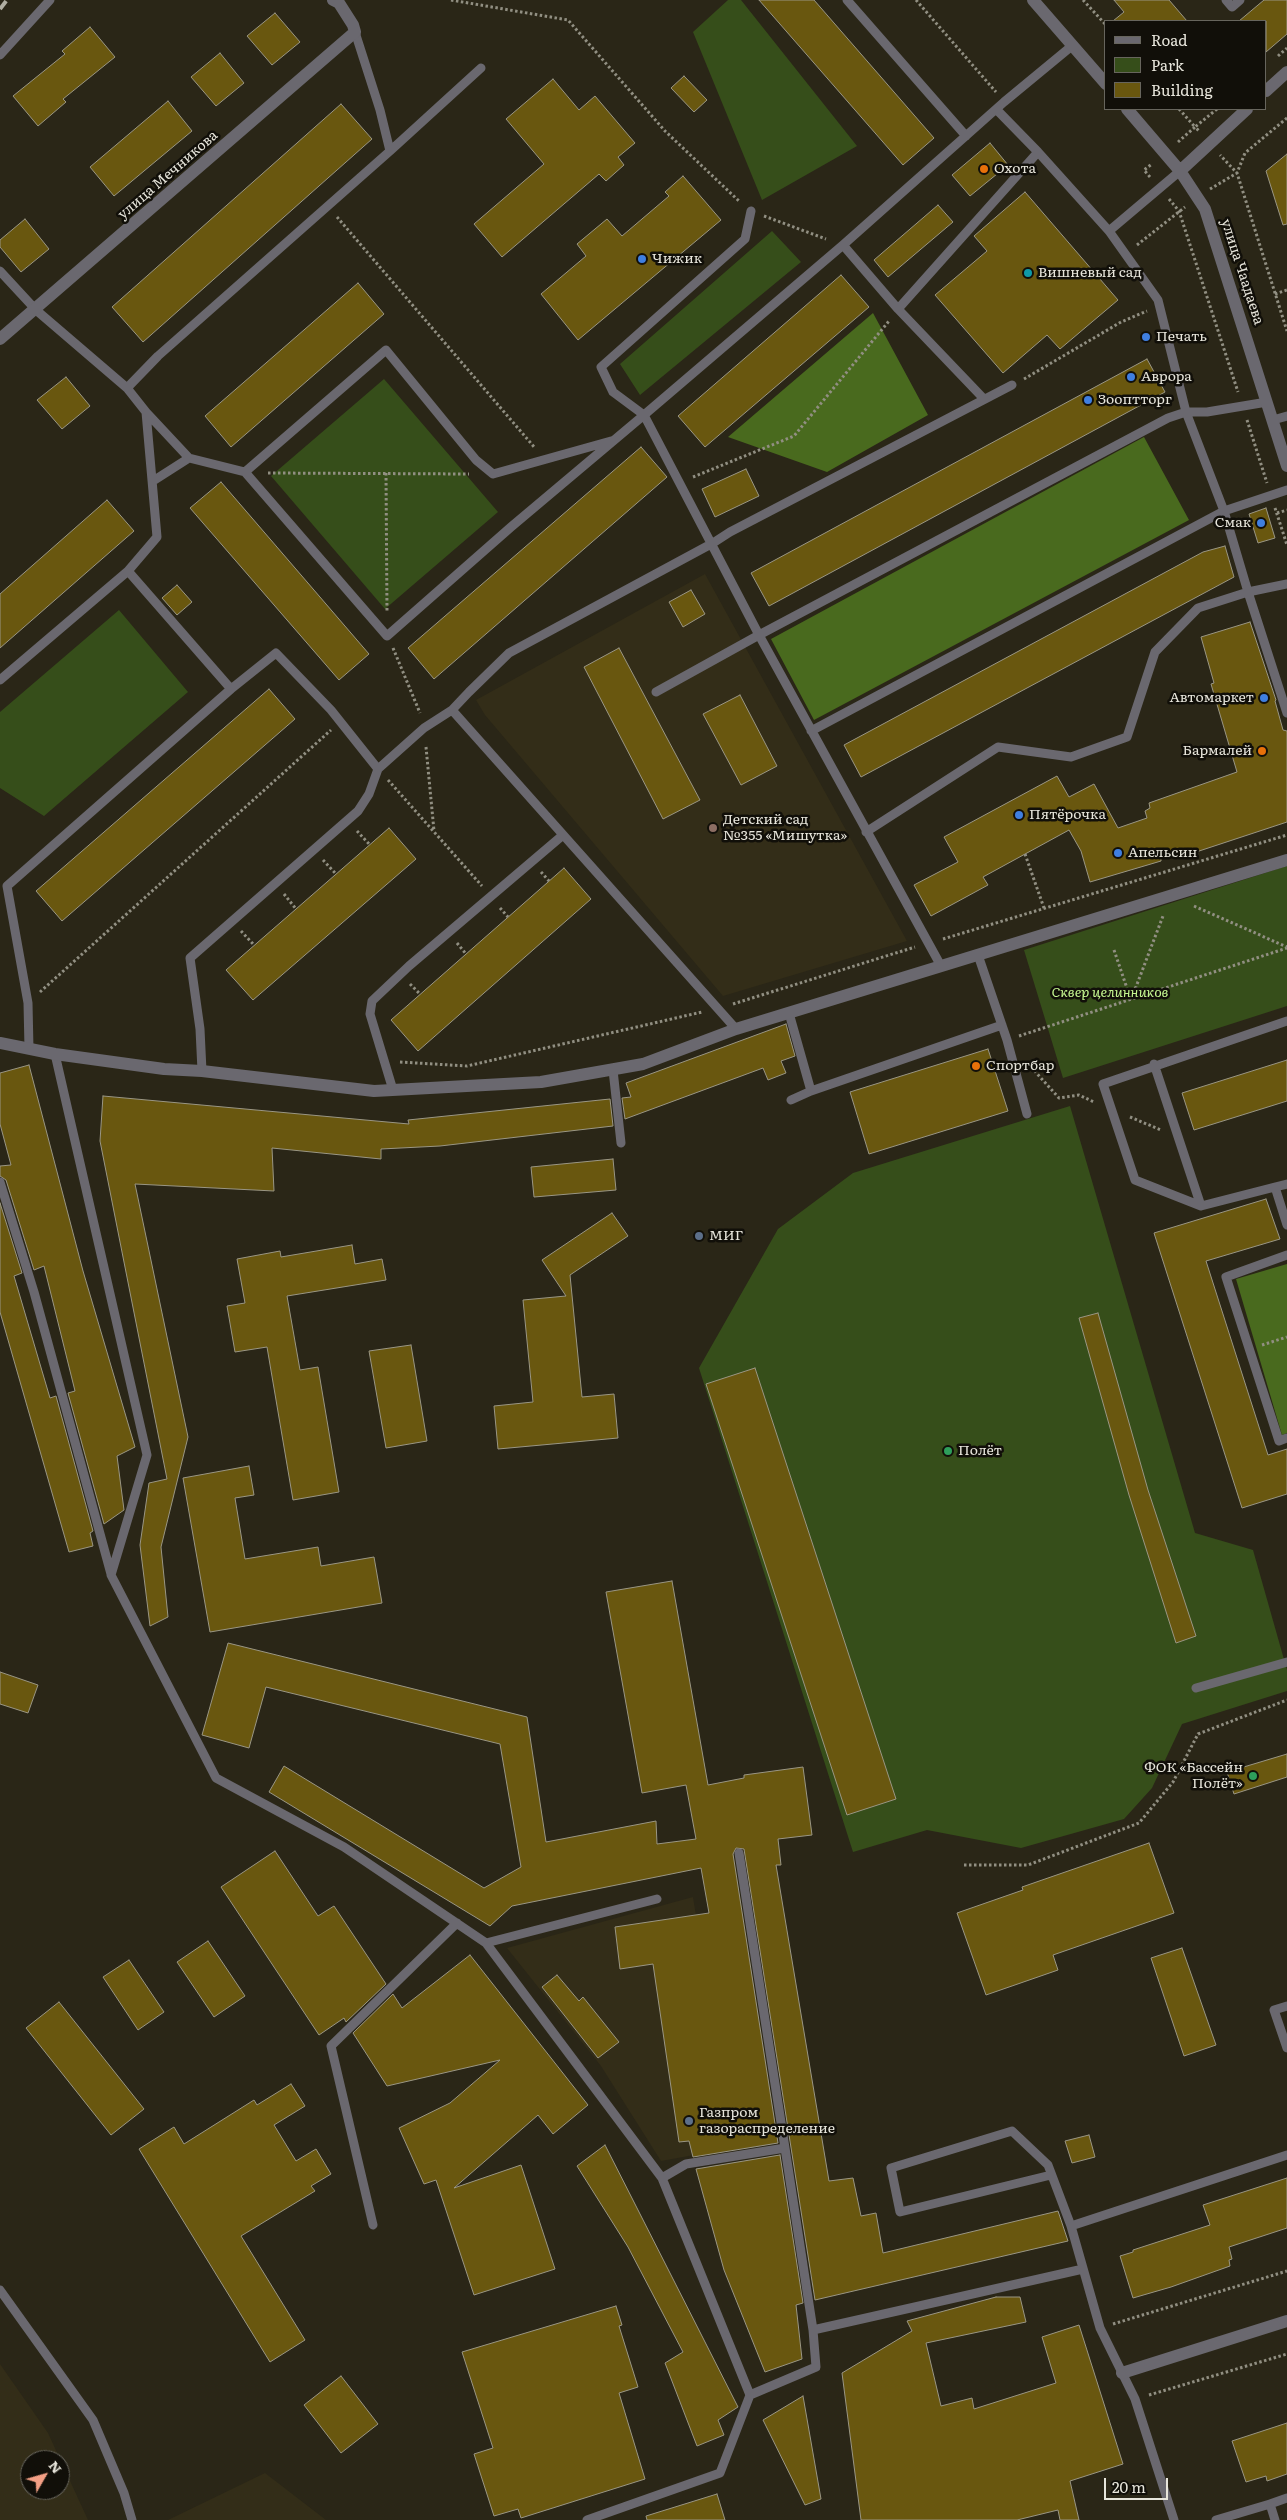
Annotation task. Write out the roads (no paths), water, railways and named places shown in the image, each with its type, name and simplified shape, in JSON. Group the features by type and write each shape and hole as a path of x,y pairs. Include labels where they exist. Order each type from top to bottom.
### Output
{"street":[{"path":"1033,0 1104,82"},
{"path":"338,1 353,25 355,32"},
{"name":"улица Мечникова","path":"0,339 36,310 355,32"},
{"path":"1267,90 1287,72"},
{"name":"улица Чаадаева","path":"1128,110 1180,170 1205,209 1287,466"},
{"path":"1180,170 1246,110"},
{"path":"0,1043 55,1054 164,1069 202,1071 374,1091 541,1082 644,1064 736,1029 1287,860"},
{"path":"1122,2373 1287,2320"}],"lane":[{"path":"0,55 50,0"},
{"path":"847,0 966,136"},
{"path":"1226,0 1232,7 1240,0"},
{"path":"355,32 380,110 390,152"},
{"path":"0,271 36,310 127,388 146,412 189,458 245,472 387,636 611,441 842,246 1004,102 1073,45"},
{"path":"127,388 158,356 390,152 481,68"},
{"path":"997,110 1038,152 1109,231 1158,300 1186,412 1224,511 1287,713"},
{"path":"898,308 1038,152"},
{"path":"1109,231 1180,170"},
{"path":"751,211 745,239 601,367 613,392 644,414 713,543 759,635 941,966"},
{"path":"842,246 984,399"},
{"path":"245,472 386,350 476,460 493,474 611,441"},
{"path":"202,1071 200,1029 190,958 358,811 368,794 378,769 424,728 452,710 510,653 730,532 1012,385"},
{"path":"656,692 759,635 1168,418 1186,412 1207,412 1267,402"},
{"path":"0,680 128,571 158,537 146,412"},
{"path":"1273,420 1287,416"},
{"path":"153,481 189,458"},
{"path":"811,731 1224,511 1287,490"},
{"path":"128,571 231,690"},
{"path":"866,832 998,747 1071,756 1127,737 1155,652 1198,608 1248,592 1287,584"},
{"path":"29,1049 28,1003 3,883 276,653 340,722 378,769"},
{"path":"452,710 736,1029"},
{"path":"393,1090 370,1014 372,1001 563,835"},
{"path":"978,956 1007,1040 1027,1114"},
{"path":"788,1013 811,1091"},
{"path":"1287,1021 1154,1064 1103,1084 1135,1180 1201,1206 1287,1184"},
{"path":"791,1100 811,1091 1002,1025"},
{"path":"55,1054 147,1455 111,1574"},
{"path":"1154,1064 1201,1206"},
{"path":"613,1070 621,1143"},
{"path":"0,1182 34,1292 111,1574 216,1778 344,1847 486,1942 662,2178 750,2395 720,2473 587,2520"},
{"path":"1275,1187 1287,1225"},
{"path":"1287,1255 1226,1276 1279,1441 1287,1438"},
{"path":"1196,1688 1287,1662"},
{"path":"739,1853 813,2330 816,2367 750,2395"},
{"path":"486,1942 657,1899"},
{"path":"373,2224 332,2046 457,1923"},
{"path":"1287,2006 1274,2010 1287,2048"},
{"path":"1051,2174 900,2212 891,2168 1012,2131 1048,2165 1071,2226 1100,2328 1135,2399 1174,2520"},
{"path":"662,2178 686,2164 785,2148"},
{"path":"1071,2226 1287,2155"},
{"path":"813,2330 1082,2269"},
{"path":"0,2290 93,2420 124,2492 132,2520"},
{"path":"1216,2520 1287,2498"},
{"path":"1270,2504 1275,2520"}],"railway":[{"path":"0,9 7,0"}],"place":[{"name":"Охота","path":"984,169"},
{"name":"Чижик","path":"642,259"},
{"name":"Вишневый сад","path":"1028,273"},
{"name":"Печать","path":"1146,337"},
{"name":"Аврора","path":"1131,377"},
{"name":"Зооптторг","path":"1088,400"},
{"name":"Смак","path":"1261,523"},
{"name":"Автомаркет","path":"1264,698"},
{"name":"Бармалей","path":"1262,751"},
{"name":"Пятёрочка","path":"1019,815"},
{"name":"Детский сад №355 «Мишутка»","path":"713,828"},
{"name":"Апельсин","path":"1118,853"},
{"name":"Спортбар","path":"976,1066"},
{"name":"МИГ","path":"699,1236"},
{"name":"Полёт","path":"948,1451"},
{"name":"ФОК «Бассейн Полёт»","path":"1253,1776"},
{"name":"Газпром газораспределение","path":"689,2121"}],"park label":[{"name":"Сквер целинников","path":"1110,993"}]}
